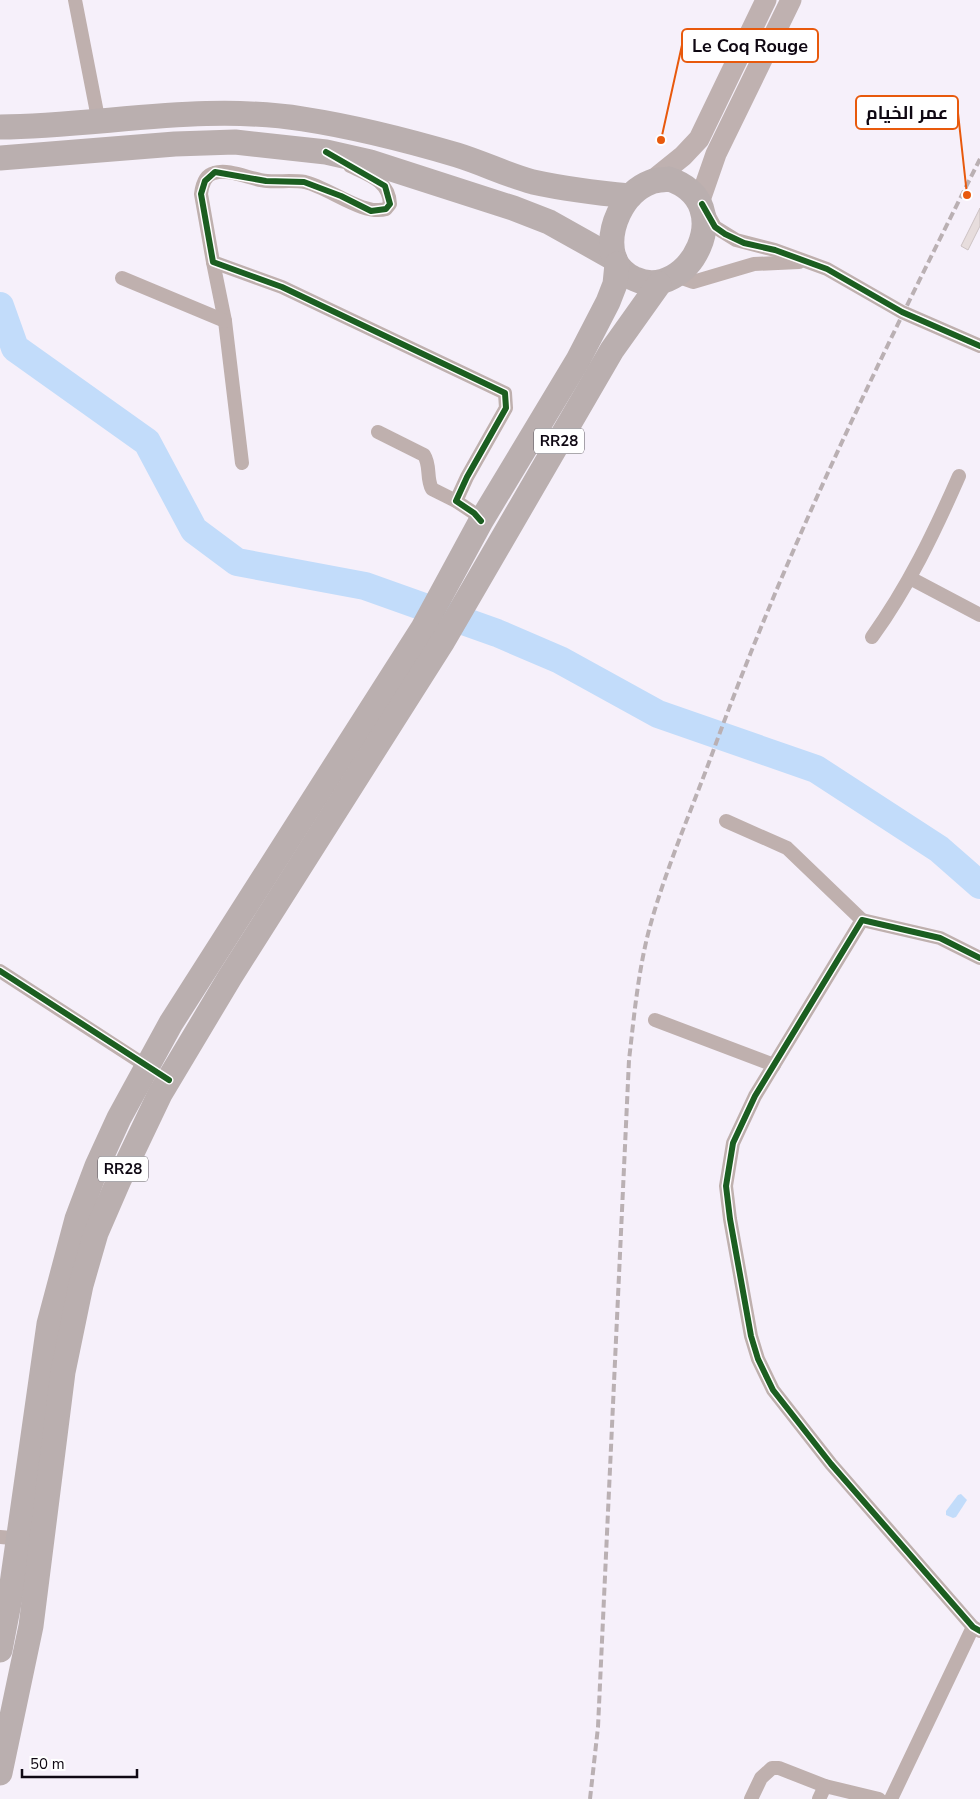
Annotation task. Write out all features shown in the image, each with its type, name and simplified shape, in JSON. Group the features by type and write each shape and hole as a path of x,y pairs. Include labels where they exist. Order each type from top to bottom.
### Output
{"highway":[{"path":"0,127 99,123 180,114 230,113 301,119 367,130 405,140 459,156 530,181 575,190 630,196"},
{"path":"0,158 175,144 235,142 326,152 370,162 513,208 549,222 616,261 630,277 646,284 668,280"},
{"path":"652,181 669,179 682,184 701,202"},
{"name":"RR28","path":"454,597 481,521 594,332 614,284 616,261 611,244 613,229 621,209 630,196 652,181"},
{"name":"RR28","path":"0,1773 31,1626 20,1539 63,1372 81,1285 96,1233 118,1180 169,1080 454,597 612,350 668,280 692,258 703,237 704,221 701,202"},
{"name":"RR28","path":"0,1650 20,1539 42,1362 61,1274 77,1219 97,1166 119,1118 171,1023 433,634"}],"main road":[{"name":"RR28","path":"652,181 683,156 698,139 766,0"},
{"name":"RR28","path":"701,202 716,154 791,0"}],"street":[{"path":"75,0 99,123"},
{"path":"242,463 225,321 201,194 205,181 214,172 266,182 304,182 335,193 372,211 386,209 390,204 385,186 326,152"},
{"path":"701,202 715,227 725,234 744,243 775,250 810,262 849,280 873,297 902,312 980,346"},
{"path":"213,262 282,287 504,392 507,400 506,408 467,476 456,501"},
{"path":"668,280 693,282 754,264 810,262"},
{"path":"122,278 225,321"},
{"path":"378,432 424,455 428,462 429,484 432,489 456,501 474,513 481,521"},
{"path":"872,637 910,578 933,534 959,476"},
{"path":"910,578 980,615"},
{"path":"726,822 786,848 862,920 910,929 940,938 980,958"},
{"path":"862,920 755,1096 733,1143 726,1186 751,1336 758,1359 773,1390 831,1464 976,1629 892,1799"},
{"path":"0,970 169,1080"},
{"path":"655,1020 774,1065"},
{"path":"751,1799 760,1778 772,1768 779,1768 822,1793 879,1799"}],"water":[{"path":"961,1494 967,1500 956,1517 953,1518 946,1515 946,1511 958,1495"}],"building":[{"path":"980,208 980,226 968,250 961,246"}],"waterway":[{"path":"0,306 15,348 147,442 194,530 237,562 365,586 497,633 560,660 658,714 816,769 939,849 980,885"}],"railway":[{"path":"590,1799 598,1727 629,1060 645,946 672,860 774,596 873,376 980,159"}],"cycle path":[{"path":"326,152 385,186 390,204 386,209 371,211 341,196 304,182 266,181 215,172 205,181 201,194 213,262 282,287 505,393 506,408 467,477 456,501 474,513 481,521"},
{"path":"702,204 715,227 725,234 744,243 775,250 827,269 902,312 980,346"},
{"path":"980,958 940,938 862,920 755,1096 733,1143 726,1186 751,1336 758,1359 773,1390 831,1464 973,1627 980,1631"},
{"path":"0,971 169,1080"}],"place":[{"name":"Le Coq Rouge","path":"661,140"},
{"name":"عمر الخيام","path":"967,195"}]}
